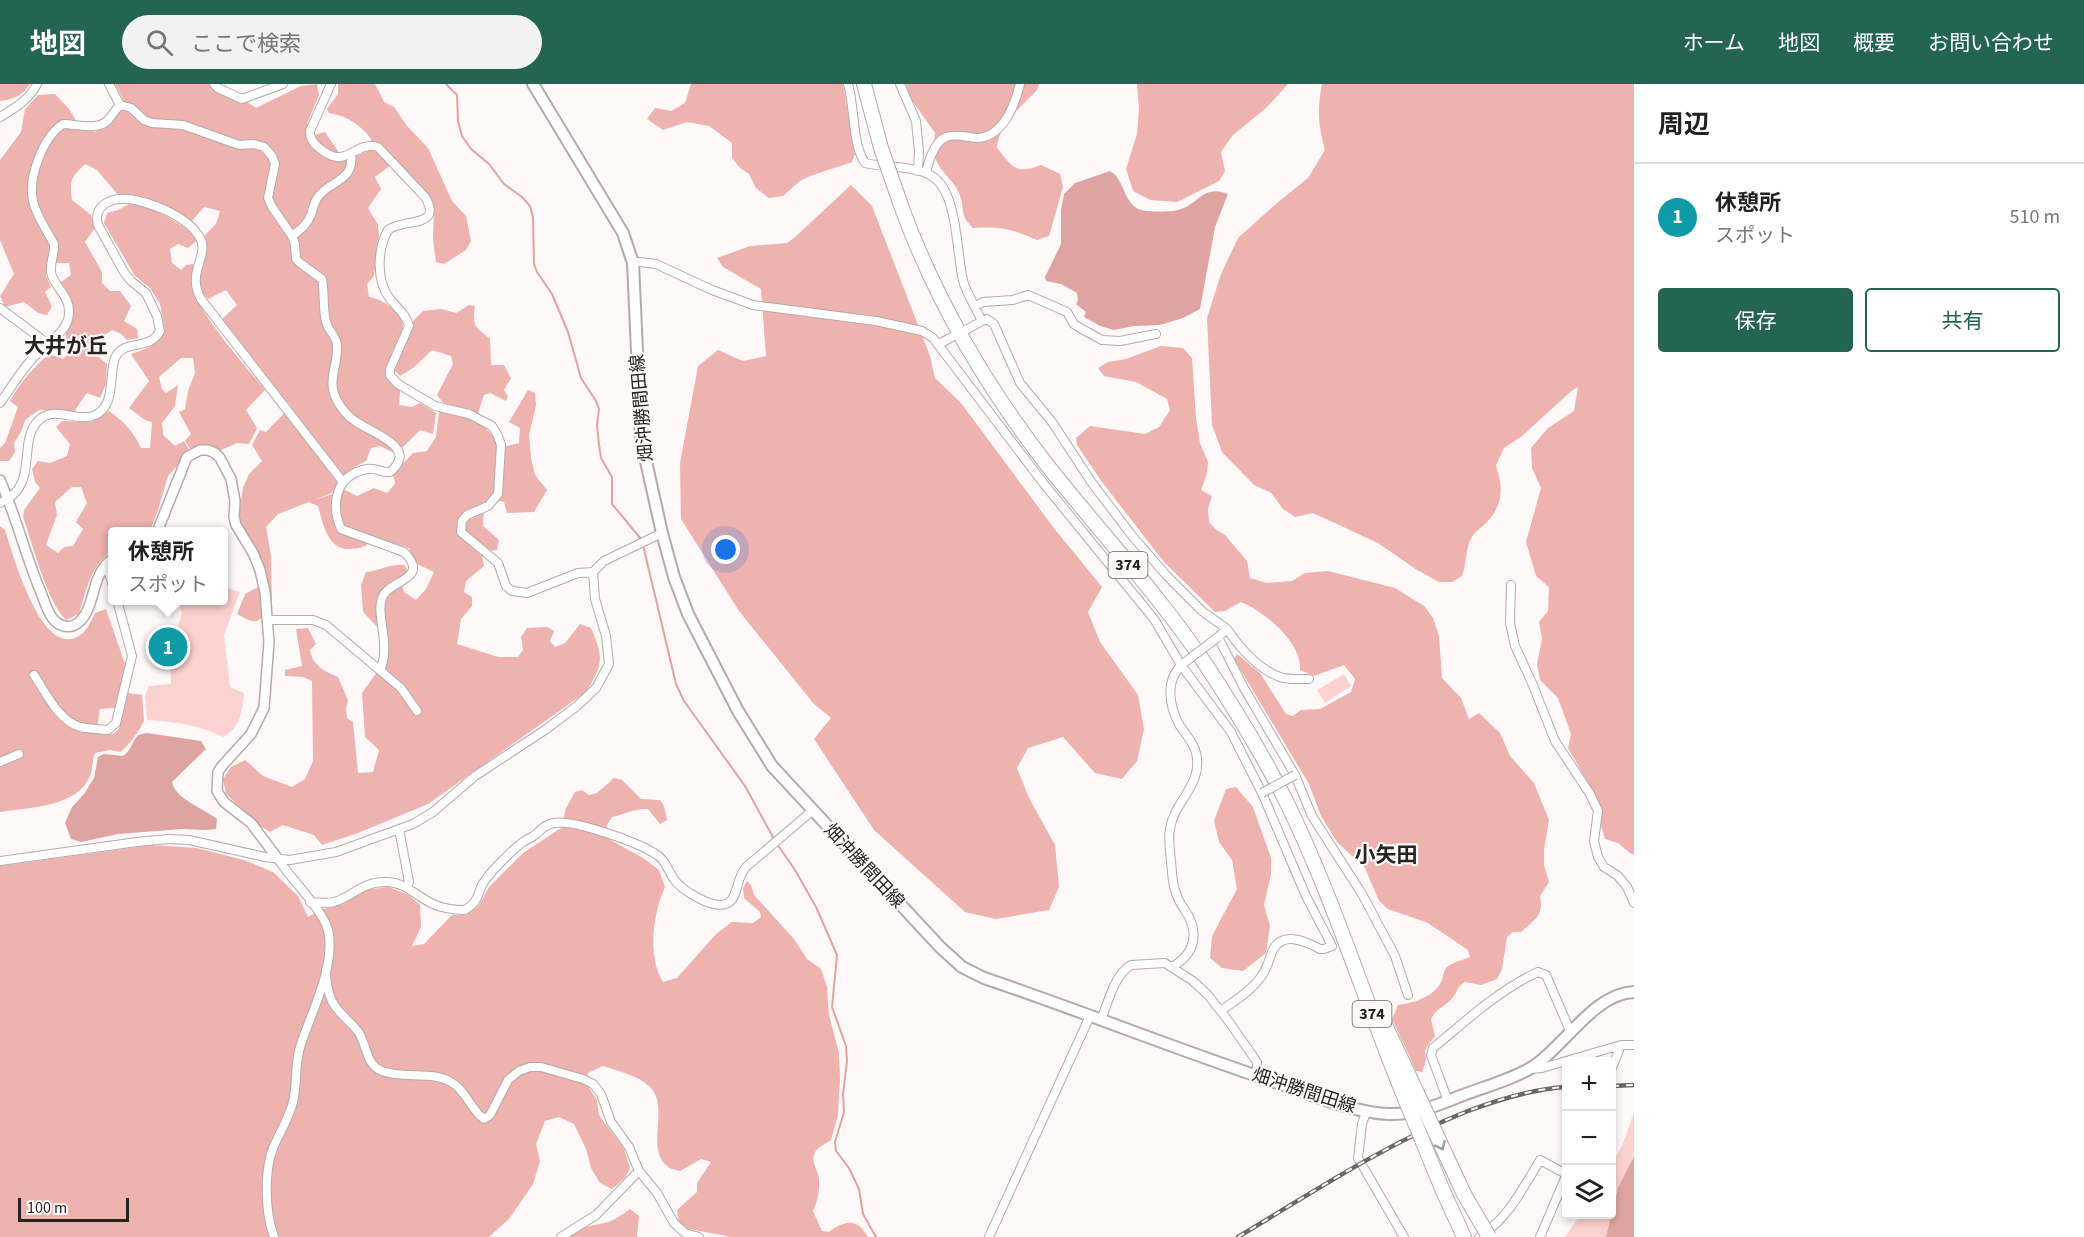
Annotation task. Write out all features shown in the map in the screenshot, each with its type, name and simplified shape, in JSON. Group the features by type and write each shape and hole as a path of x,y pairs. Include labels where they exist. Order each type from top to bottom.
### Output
{"highway":[{"name":"374","path":"864,84 881,148 916,246 944,304 977,365 1011,417 1204,661 1234,708 1287,803 1411,1097"},
{"path":"1411,1097 1443,1191 1464,1237"},
{"path":"1411,1097 1464,1194 1483,1237"},
{"path":"1443,1191 1447,1218 1455,1237"}],"main road":[{"name":"畑沖勝間田線","path":"533,84 623,233 633,263 641,439 662,533 674,577 688,614 738,711 772,766 940,947 962,967 984,978 1257,1076 1366,1112 1390,1114 1414,1112 1448,1101 1528,1069 1550,1052 1597,1007 1627,992 1634,992"}],"street":[{"path":"0,117 33,93 37,84"},
{"path":"109,84 120,105 131,108 144,120 152,123 183,125 240,145 255,144 264,147 276,164 268,198 292,236 296,259 322,279 328,327 338,345 332,383 338,403 354,420 392,443 400,453 400,460 390,472 366,469 343,482 335,497 338,523 341,529 404,552 410,558 411,574 405,581 389,589 383,595 381,616 385,636 385,660 380,670"},
{"path":"214,84 242,99 283,84"},
{"path":"332,84 314,120 310,137 314,145 331,156 342,158 370,144 378,147 429,204 429,213 421,222 400,224 388,230 381,249 382,286 404,314 409,326 390,369 390,375 398,384 435,406 469,414 492,426 501,445 498,494 488,506 467,515 462,521 461,532 498,563 506,586 521,594 536,591 578,573 593,572 604,561 662,533"},
{"path":"848,84 860,156 865,164 922,172 939,182 946,191 964,284 982,321"},
{"path":"900,84 916,121 922,172"},
{"path":"922,172 943,139 949,135 980,138 1001,126 1011,111 1020,84"},
{"path":"0,403 33,358 69,318 67,299 52,277 50,268 54,244 33,200 35,166 56,128 63,124 100,126 120,105"},
{"path":"292,236 308,222 317,197 344,179 350,168 351,154"},
{"path":"4,501 19,490 31,434 39,419 46,415 57,414 85,417 99,412 110,394 118,352 124,348 151,342 160,331 157,316 146,293 124,272 98,225 96,216 98,209 106,203 134,199 183,221 200,237 203,245 196,278 197,290 201,299 343,482"},
{"path":"633,263 656,264 712,290 753,305 876,321 922,331 939,344 1044,484 1154,619 1182,664 1231,732 1262,793 1306,896 1332,946 1320,949 1296,938 1282,942 1272,951 1266,970 1258,981 1221,1011"},
{"path":"975,306 983,302 1013,300 1028,295 1067,312 1074,324 1102,340 1120,341 1156,334"},
{"path":"0,308 48,344"},
{"path":"964,331 987,319 994,324 1020,383 1052,422 1092,483 1133,537 1202,610 1227,629 1238,645 1270,672 1282,678 1309,680"},
{"path":"939,344 952,337"},
{"path":"159,527 187,458 201,450 215,453 231,479 236,501 234,517 236,525 253,553 260,570 269,642 264,708 251,734 222,766 216,783 217,791 224,802 251,823 328,929 326,983 332,1002 357,1030 364,1042 370,1062 384,1072 424,1075 445,1080 455,1085 484,1119 490,1115 508,1080 530,1066 541,1067 593,1084 601,1094 611,1122 629,1148 639,1172 657,1193 679,1229 699,1237"},
{"path":"0,480 4,501 30,567 53,619 60,625 66,627 75,625 81,620 86,613 98,575 108,562"},
{"path":"0,861 168,839 189,840 278,860 290,860 336,852 413,824 432,812 475,776 545,730 577,706 596,688 609,664 606,636 596,599 593,572"},
{"path":"1510,585 1510,623 1515,646 1555,741 1598,811 1594,841 1598,857 1604,867 1618,876 1627,887 1634,903"},
{"path":"33,675 60,713 68,720 80,727 108,730 113,728 117,723 132,656 118,605"},
{"path":"268,620 313,620 326,625 401,688 417,711"},
{"path":"1172,967 1185,959 1193,946 1190,918 1175,892 1170,852 1170,829 1197,774 1197,763 1196,752 1175,715 1170,687 1172,677 1182,664 1227,629"},
{"path":"1218,637 1244,688 1295,775 1312,816 1362,894 1395,956 1408,995"},
{"path":"0,762 19,753"},
{"path":"1262,793 1295,775"},
{"path":"310,902 330,903 341,899 357,888 386,882 407,887 434,904 465,910 477,901 483,885 515,848 544,827 557,822 605,833 654,853 662,859 673,879 682,887 706,902 716,905 724,904 734,898 738,879 746,867 812,811"},
{"path":"399,829 409,882 407,887"},
{"path":"1101,1020 1118,980 1131,965 1160,963 1172,967 1200,988 1221,1011 1257,1062 1257,1076"},
{"path":"274,1237 266,1202 272,1150 292,1105 300,1047 318,1001 326,970"},
{"path":"1448,1101 1431,1055 1433,1048 1517,982 1538,972 1546,975 1571,1033"},
{"path":"988,1237 1090,1016"},
{"path":"1616,1057 1621,1045"},
{"path":"1528,1069 1542,1068 1621,1045 1634,1046"},
{"path":"1366,1112 1362,1124 1358,1158 1404,1237"},
{"path":"1483,1237 1509,1210 1540,1160 1562,1173"},
{"path":"561,1237 596,1215 639,1172"},
{"path":"1540,1237 1562,1185"}],"shaded area":[{"path":"0,84 30,84 17,96 0,101"},
{"path":"115,84 221,84 256,108 301,86 317,84 319,95 307,124 315,135 325,132 340,154 354,157 368,151 371,139 353,122 329,113 327,109 338,94 338,84 375,84 384,102 394,107 407,126 428,148 452,201 466,216 471,241 466,250 444,264 436,262 433,239 434,208 425,193 395,162 375,177 381,189 368,208 378,225 379,236 374,276 367,284 369,297 385,303 399,316 403,331 386,371 388,380 400,391 399,405 412,407 420,403 436,413 433,434 420,430 394,453 380,446 371,448 366,461 346,474 332,493 278,514 266,527 271,556 272,607 256,621 248,620 237,614 245,594 258,587 265,579 258,554 242,529 239,514 243,488 249,474 262,461 252,445 260,430 266,432 291,406 270,385 222,319 237,305 226,290 208,299 199,288 199,269 207,250 203,237 216,224 220,211 204,207 192,221 147,198 127,194 118,195 97,170 85,164 77,173 71,183 72,200 91,215 95,228 85,242 102,272 102,283 110,291 120,291 131,306 124,321 137,329 138,338 127,340 112,330 103,336 94,353 107,364 106,384 100,398 87,393 75,411 39,410 25,420 14,443 15,452 9,461 0,461 0,448 5,443 18,407 10,401 14,394 28,375 49,354 64,359 72,346 65,340 67,311 61,282 71,275 69,263 47,263 46,276 51,287 45,292 52,306 47,315 38,313 24,302 5,307 0,296 14,274 0,240 0,160 21,132 25,109 38,95 55,94 69,109 80,127 95,132 106,127 124,101"},
{"path":"691,84 843,84 855,154 852,162 810,176 800,181 783,196 769,198 756,188 749,174 732,158 732,143 709,126 687,122 663,130 647,119 655,108 671,111 685,103"},
{"path":"906,84 1039,84 1037,90 1006,124 998,140 997,148 1015,167 1025,169 1041,165 1060,174 1063,187 1049,236 1037,240 1006,229 973,228 968,223 957,189 935,159 935,133 911,99"},
{"path":"1137,84 1288,84 1266,108 1233,135 1221,152 1225,171 1219,181 1177,202 1150,200 1133,191 1126,169 1137,134 1139,109"},
{"path":"1322,84 1634,84 1634,854 1618,843 1605,839 1601,826 1601,806 1568,748 1571,734 1558,698 1540,680 1537,664 1542,639 1539,622 1548,611 1549,587 1536,576 1526,542 1541,488 1532,468 1531,448 1548,428 1574,411 1578,387 1522,436 1504,448 1496,465 1501,488 1497,508 1487,522 1473,535 1462,576 1452,582 1439,582 1378,543 1313,513 1295,517 1283,509 1271,493 1254,485 1222,452 1212,425 1207,318 1221,274 1238,238 1308,178 1325,150 1319,117"},
{"path":"1110,171 1119,180 1135,207 1144,211 1175,211 1206,193 1228,194 1215,227 1200,309 1183,318 1160,325 1134,326 1114,330 1100,326 1084,317 1086,312 1076,304 1077,293 1061,284 1046,281 1045,277 1061,244 1061,210 1064,194 1075,183"},
{"path":"851,185 872,206 930,356 935,378 961,403 1053,527 1102,587 1088,612 1100,642 1138,695 1144,729 1137,761 1122,779 1095,773 1063,737 1028,748 1017,768 1029,798 1055,845 1059,887 1049,910 996,919 965,912 874,830 814,739 831,718 813,703 739,611 681,519 680,463 698,366 718,350 743,361 766,356 761,289 723,267 717,258 750,246 787,243"},
{"path":"133,202 168,217 198,240 188,248 178,244 170,249 172,263 181,270 186,265 193,264 193,287 204,311 224,340 265,390 246,410 257,428 249,444 237,443 219,451 207,447 191,450 185,441 191,434 179,412 185,409 188,391 195,373 193,358 181,358 159,377 162,389 166,393 178,385 175,406 162,423 163,435 175,446 184,441 190,451 168,476 152,527 108,527 108,554 94,571 79,614 66,620 46,586 23,517 24,510 40,488 35,482 32,469 38,461 50,463 67,456 70,444 56,427 62,421 92,422 109,411 128,427 141,448 150,448 152,422 145,420 129,408 149,381 131,354 151,346 165,331 160,304 150,288 135,276 104,223 107,213","holes":["72,487 81,487 87,503 76,522 83,529 73,546 64,547 58,553 46,545 57,515 55,502"]},
{"path":"469,305 475,306 475,325 490,339 491,365 504,365 511,378 504,390 508,396 506,401 490,393 484,395 475,422 488,431 503,447 519,443 520,428 509,422 528,390 535,393 536,405 529,435 531,458 535,475 547,490 534,512 507,513 504,502 493,499 484,505 483,526 499,540 497,550 488,551 482,557 484,566 466,581 464,592 472,597 472,606 461,619 457,644 498,657 518,657 523,650 521,637 527,628 547,627 554,631 550,641 555,647 565,643 580,624 591,628 598,647 600,661 596,674 586,692 428,804 322,845 314,835 283,825 270,832 260,826 226,794 223,779 231,767 245,760 263,776 292,787 305,779 313,761 312,681 303,677 285,676 285,670 302,666 296,629 308,628 316,644 310,650 313,660 324,670 338,677 348,700 347,718 353,722 358,773 373,772 379,750 365,737 362,693 388,656 387,637 363,612 361,585 366,572 405,565 408,574 401,582 404,592 416,600 426,589 434,572 415,563 409,548 376,538 358,548 342,548 336,545 327,534 318,506 308,502 345,490 357,496 374,488 387,493 395,484 393,474 413,453 427,451 436,437 439,413 445,405 437,395 453,364 451,356 432,350 413,368 400,376 393,369 410,333 413,321 423,311 441,309 456,313"},
{"path":"1161,346 1183,348 1192,358 1196,418 1200,443 1208,462 1201,490 1212,496 1208,509 1209,522 1225,535 1247,561 1250,578 1267,583 1292,581 1305,573 1328,571 1395,588 1424,606 1433,618 1439,636 1442,678 1461,698 1469,719 1479,713 1500,733 1510,756 1534,783 1549,820 1544,865 1549,882 1540,896 1539,913 1521,932 1513,932 1507,937 1502,969 1497,979 1481,985 1465,982 1455,995 1433,1015 1431,1019 1435,1036 1425,1050 1426,1060 1422,1072 1416,1071 1392,1019 1398,1005 1416,1001 1432,993 1440,984 1447,967 1470,957 1468,950 1428,923 1388,909 1379,901 1365,868 1337,842 1321,816 1309,784 1234,659 1237,654 1260,673 1286,714 1293,716 1301,710 1320,709 1351,692 1355,679 1344,665 1314,676 1300,670 1299,659 1289,639 1261,613 1241,602 1225,611 1215,612 1164,562 1102,482 1077,445 1076,438 1090,426 1145,434 1159,427 1170,410 1167,399 1136,382 1104,376 1098,368 1108,362 1126,359"},
{"path":"0,526 5,530 32,603 43,622 55,635 68,639 83,633 95,613 106,609 126,667 116,708 100,709 97,728 99,734 113,734 119,729 128,693 142,695 144,721 134,738 120,752 110,750 95,753 90,776 75,794 51,804 0,812"},
{"path":"228,588 240,592 224,635 230,687 244,693 237,724 223,737 186,724 147,720 145,695 149,686 171,684 170,656 182,612 179,605 228,605"},
{"path":"1344,674 1351,686 1325,703 1317,690"},
{"path":"147,733 201,741 206,749 172,782 174,788 184,798 217,819 216,829 118,834 81,842 71,839 65,823 72,807 94,778 98,757 104,754 123,756 138,735"},
{"path":"614,778 622,780 641,799 660,800 664,806 667,820 660,824 648,809 634,810 612,817 607,825 605,837 643,858 659,870 665,887 657,909 653,948 658,972 663,982 677,978 716,934 732,922 753,923 761,917 760,912 744,898 743,888 747,881 754,895 794,939 807,959 821,969 827,987 829,1015 839,1053 840,1078 838,1115 831,1140 819,1148 814,1155 819,1183 818,1198 813,1211 822,1231 829,1232 840,1225 850,1223 860,1227 868,1237 731,1237 679,1227 677,1210 697,1192 697,1183 711,1162 701,1159 680,1171 667,1166 658,1149 656,1095 640,1079 603,1066 588,1073 587,1085 597,1100 599,1115 624,1149 630,1168 625,1178 612,1189 600,1183 591,1168 586,1149 574,1124 559,1117 545,1121 536,1144 540,1161 533,1184 509,1219 489,1237 0,1237 0,866 153,845 197,848 244,860 273,872 298,896 308,917 323,909 344,904 364,890 388,887 409,895 420,905 421,927 412,946 424,944 452,915 466,915 478,907 489,887 523,853 561,828 566,808 575,792 582,790 589,795 597,793"},
{"path":"1236,787 1253,807 1271,858 1271,874 1264,905 1270,926 1266,953 1243,971 1222,968 1210,958 1212,936 1237,889 1232,860 1219,842 1214,821 1226,789"},
{"path":"1634,1112 1634,1153 1616,1207 1616,1157"},
{"path":"1634,1156 1634,1237 1606,1237 1610,1219 1616,1219 1618,1188"},
{"path":"630,1209 639,1216 637,1237 566,1237 580,1228 611,1221"},
{"path":"1577,1219 1612,1219 1606,1237 1565,1237"}],"waterway":[{"path":"446,84 457,95 458,121 462,136 471,149 489,164 504,184 530,206 533,217 534,264 552,294 568,332 581,378 599,409 597,425 599,445 601,458 612,477 612,504 641,539"},
{"path":"643,545 676,684 684,701 745,786 774,839"},
{"path":"777,844 816,907 837,955 832,1007 846,1046 847,1061 843,1094 844,1112 835,1142 836,1151 849,1168 859,1189 863,1214 876,1237"}],"railway":[{"path":"1616,1086 1634,1085"},
{"path":"1238,1237 1379,1153 1438,1124 1504,1099 1528,1092 1562,1087"}],"place":[{"name":"休憩所","path":"168,647"}],"district":[{"name":"大井が丘","path":"66,346"},
{"name":"小矢田","path":"1386,855"}]}
